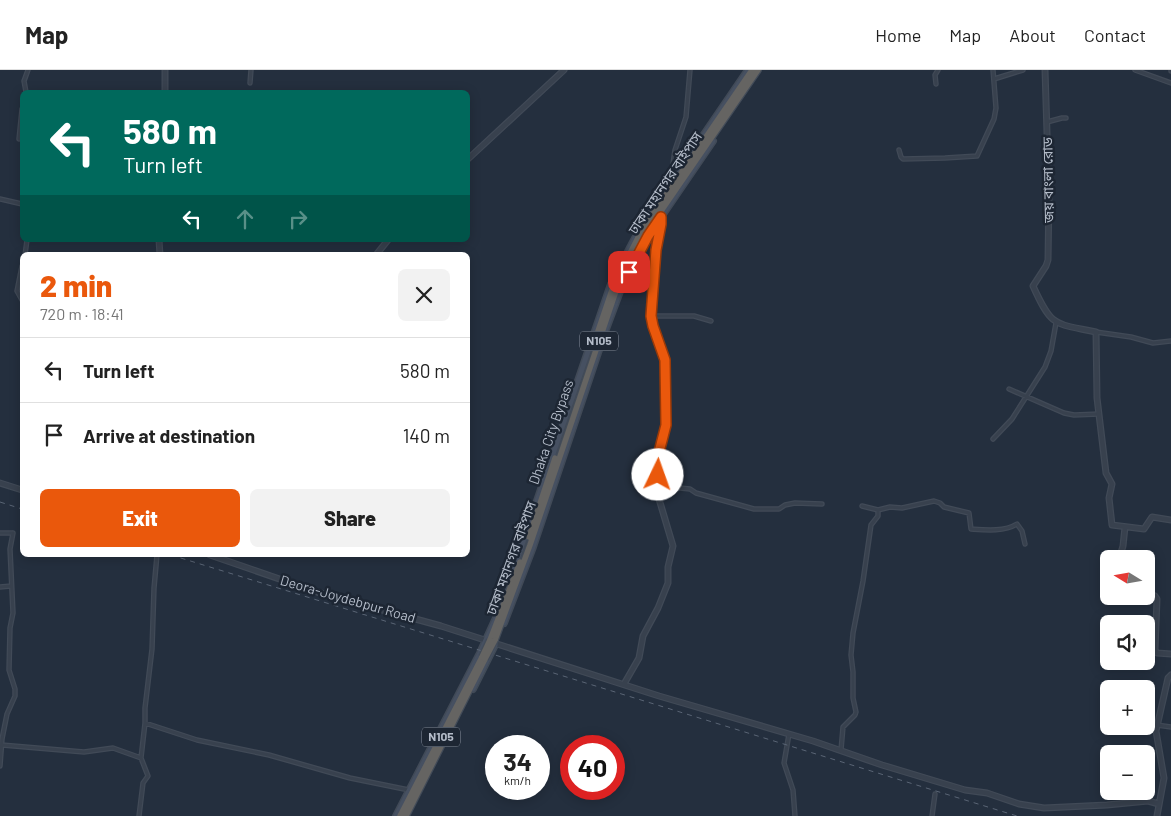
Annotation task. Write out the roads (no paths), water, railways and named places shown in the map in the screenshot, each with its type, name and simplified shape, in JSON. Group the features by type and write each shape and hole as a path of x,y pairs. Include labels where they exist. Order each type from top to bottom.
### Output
{"highway":[{"name":"Dhaka City Bypass","path":"492,641 614,284 642,230 752,70"},
{"name":"ঢাকা মহানগর বাইপাস","path":"407,816 492,641 527,553 618,285 646,233 759,70"},
{"name":"N105","path":"398,816 484,658"}],"main road":[{"path":"398,816 409,790 492,641 516,563 611,284 640,229 748,70"},
{"path":"407,816 492,641 533,547 606,328 622,286 648,236 759,70"}],"street":[{"path":"26,90 24,81 28,70"},
{"path":"164,70 165,90"},
{"path":"250,83 251,70"},
{"path":"470,157 564,70"},
{"path":"670,184 675,150 686,116 690,70"},
{"path":"936,84 935,75 938,70"},
{"path":"899,150 903,159 977,156 994,119 996,108 993,70"},
{"path":"994,79 1023,70"},
{"name":"জয় বাংলা রোড","path":"1044,70 1049,196 1048,260 1033,286 1047,313 1056,323"},
{"path":"1135,70 1171,84"},
{"path":"1047,122 1066,118"},
{"path":"19,139 20,129"},
{"path":"0,200 20,204"},
{"path":"624,684 640,658 643,636 658,608 668,581 668,568 673,543 662,513 658,486 658,456 666,425 665,360 651,316 656,250 661,217"},
{"path":"378,252 386,242"},
{"path":"20,276 17,291 20,296"},
{"path":"651,316 694,316 711,321"},
{"path":"993,439 1012,419 1045,367 1051,351 1056,323 1153,342 1171,341"},
{"path":"1096,332 1097,398 1106,473 1112,484 1110,498 1112,524 1145,529 1153,517 1171,520"},
{"path":"1009,389 1064,413 1074,415 1100,414"},
{"path":"0,483 20,489"},
{"path":"658,486 690,489 696,493 754,509 779,509 785,505 795,503 822,504"},
{"path":"862,506 878,510 890,507 902,508 934,500 944,507 969,512 971,529 998,529 1012,527 1017,524 1025,544"},
{"path":"841,751 843,727 856,712 853,698 851,655 853,633 871,525 878,516 878,510"},
{"path":"1122,550 1125,527"},
{"path":"0,533 13,533 10,549 13,613 10,628 9,670 15,689 15,696 7,714 1,739 0,766"},
{"path":"139,816 143,784 148,776 141,758 152,649 157,557"},
{"name":"Deora-Joydebpur Road","path":"216,557 317,592 492,641 965,790 986,793 1029,806 1063,808 1148,801 1159,804"},
{"path":"0,587 11,586"},
{"path":"1155,596 1157,599 1155,650 1171,654"},
{"path":"1157,816 1164,778 1157,725 1168,678 1171,674"},
{"path":"145,723 197,740 270,755 350,778 409,790"},
{"path":"1157,725 1171,726"},
{"path":"789,734 784,764 793,790 795,816"},
{"path":"2,745 84,752 113,748 141,758"},
{"path":"932,816 935,794"}],"railway":[{"path":"0,502 20,508"},
{"path":"177,557 1017,816"}]}
